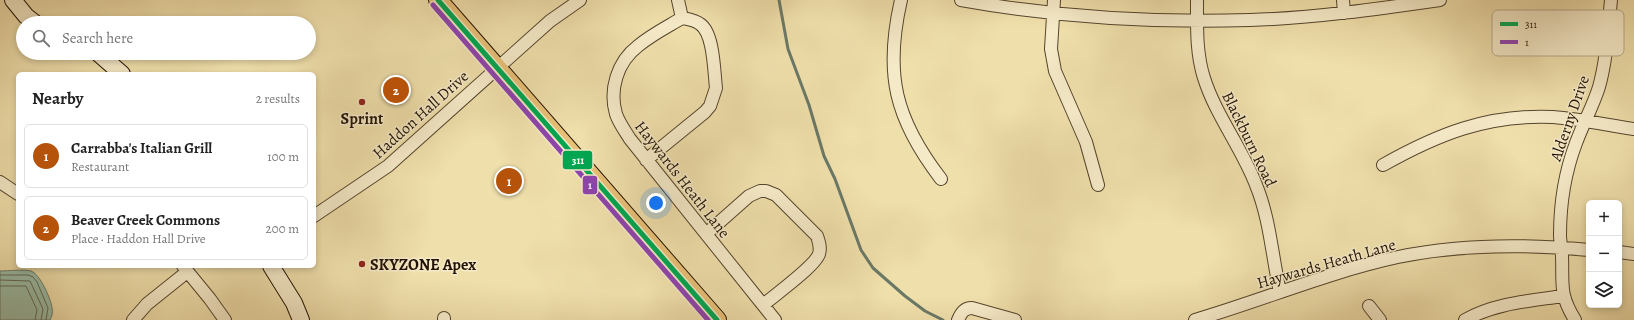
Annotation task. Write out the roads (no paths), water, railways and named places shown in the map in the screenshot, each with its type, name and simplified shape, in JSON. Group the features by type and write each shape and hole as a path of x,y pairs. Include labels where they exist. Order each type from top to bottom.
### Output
{"main road":[{"path":"438,0 717,320"}],"street":[{"path":"13,0 26,16"},
{"name":"Haddon Hall Drive","path":"316,215 388,166 550,21 580,0"},
{"path":"646,160 700,117 710,106 716,88 708,34 701,24 682,18 678,0"},
{"path":"901,0 894,31 892,50 894,78 898,99 904,120 914,140 941,179"},
{"path":"961,0 1052,13 1196,21 1251,20 1344,13 1440,0"},
{"path":"1054,0 1052,13 1051,49 1054,71 1086,142 1098,185"},
{"name":"Blackburn Road","path":"1197,0 1196,21 1198,53 1204,80 1216,106 1252,173 1266,216 1280,292"},
{"path":"1343,0 1344,13"},
{"name":"Alderny Drive","path":"1609,10 1610,0"},
{"name":"Haywards Heath Lane","path":"682,18 638,46 624,59 616,77 613,96 617,116 630,139 646,160 775,320"},
{"name":"Alderny Drive","path":"1563,296 1560,236 1565,181 1584,121 1598,89 1606,56"},
{"path":"106,60 120,72"},
{"path":"1383,165 1416,146 1438,137 1468,126 1504,118 1554,117 1634,129"},
{"path":"0,182 16,193"},
{"path":"706,234 749,196 760,191 766,191 776,195 817,236 820,245 818,256 810,266 763,305"},
{"name":"Haywards Heath Lane","path":"1195,320 1360,267 1399,257 1440,250 1515,246 1586,250"},
{"path":"1622,252 1634,254"},
{"path":"272,268 294,303 301,320"},
{"path":"133,320 147,304 185,269 210,298 226,320"},
{"path":"1465,320 1494,308 1563,296 1575,320"},
{"path":"1369,306 1380,320"},
{"path":"958,320 963,311 968,308 1015,320"}],"water":[{"path":"24,270 34,273 38,277 50,299 52,316 50,320 0,320 0,271"}],"waterway":[{"path":"779,0 788,49 809,105 824,156 835,179 861,250 873,268 905,296 925,311 943,320"}],"place":[{"name":"Beaver Creek Commons","path":"396,90"},
{"name":"Sprint","path":"362,102"},
{"name":"Carrabba's Italian Grill","path":"509,181"},
{"name":"SKYZONE Apex","path":"362,264"}]}
